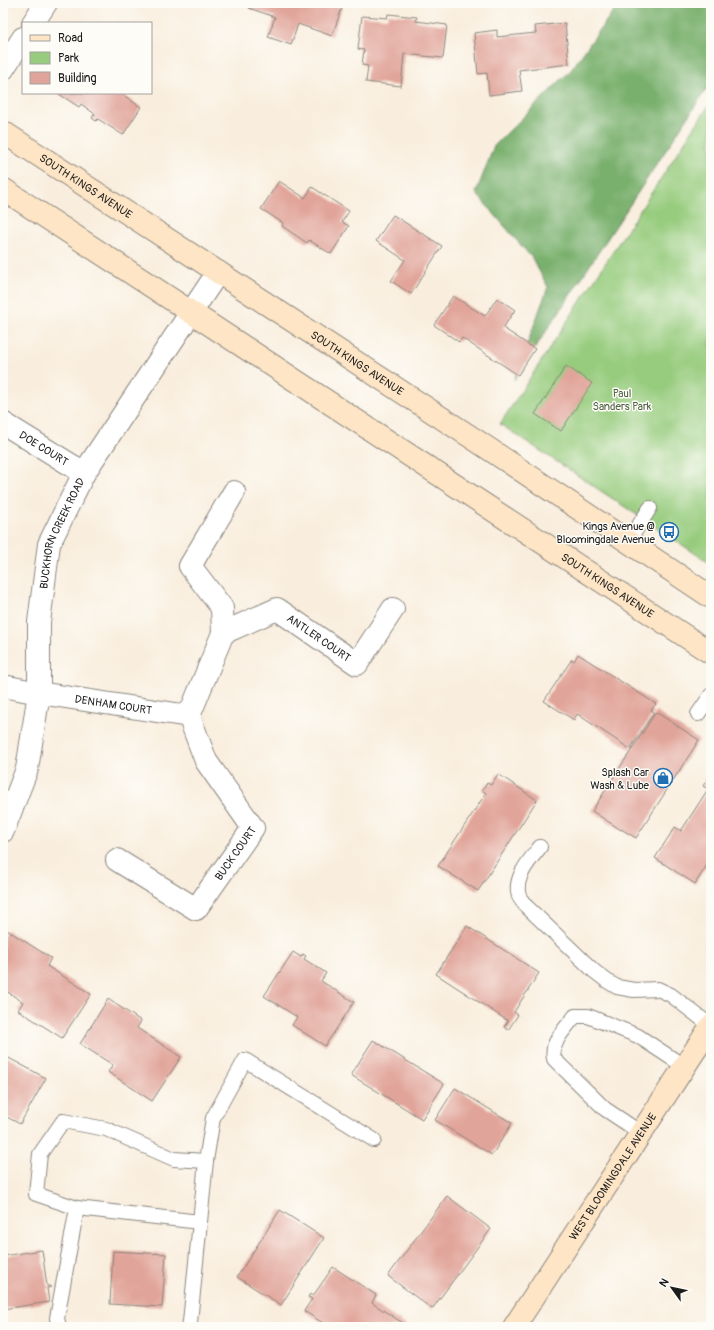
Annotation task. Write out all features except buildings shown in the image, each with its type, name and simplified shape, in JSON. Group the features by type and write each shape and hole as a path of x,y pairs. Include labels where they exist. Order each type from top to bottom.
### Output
{"main road":[{"name":"SOUTH KINGS AVENUE","path":"3,132 711,597"},
{"name":"SOUTH KINGS AVENUE","path":"3,188 711,653"},
{"name":"WEST BLOOMINGDALE AVENUE","path":"514,1327 711,1026"}],"street":[{"path":"34,22 46,3"},
{"path":"3,69 22,40"},
{"name":"BUCKHORN CREEK ROAD","path":"3,831 27,769 39,693 39,622 49,544 84,473 218,272"},
{"name":"DOE COURT","path":"3,423 84,473"},
{"path":"189,716 223,633 222,608 190,566 234,492"},
{"name":"ANTLER COURT","path":"223,633 277,609 357,664 393,609"},
{"name":"DENHAM COURT","path":"3,686 189,716"},
{"name":"BUCK COURT","path":"117,860 196,909 253,828 206,761 189,716"}],"lane":[{"path":"628,542 650,508"},
{"path":"698,714 711,694"},
{"path":"540,847 525,867 518,883 519,896 526,906 607,982 617,987 634,990 658,989 671,995 711,1026"},
{"path":"641,1133 605,1109 554,1059 552,1053 558,1038 575,1016 588,1016 638,1036 685,1066"},
{"path":"188,1327 190,1322 206,1161 213,1118 245,1060 374,1140"},
{"path":"200,1222 77,1208 36,1194 40,1154 63,1121 106,1130 174,1159 206,1161"},
{"path":"59,1327 57,1318 77,1208"}],"green space":[{"path":"619,3 711,3 711,82 514,380 548,287 532,258 476,193 494,146 571,70"},
{"name":"Paul Sanders Park","path":"711,102 711,564 500,424"}],"place":[{"name":"Kings Avenue @ Bloomingdale Avenue","path":"669,532"},
{"name":"Splash Car Wash & Lube","path":"663,778"}]}
